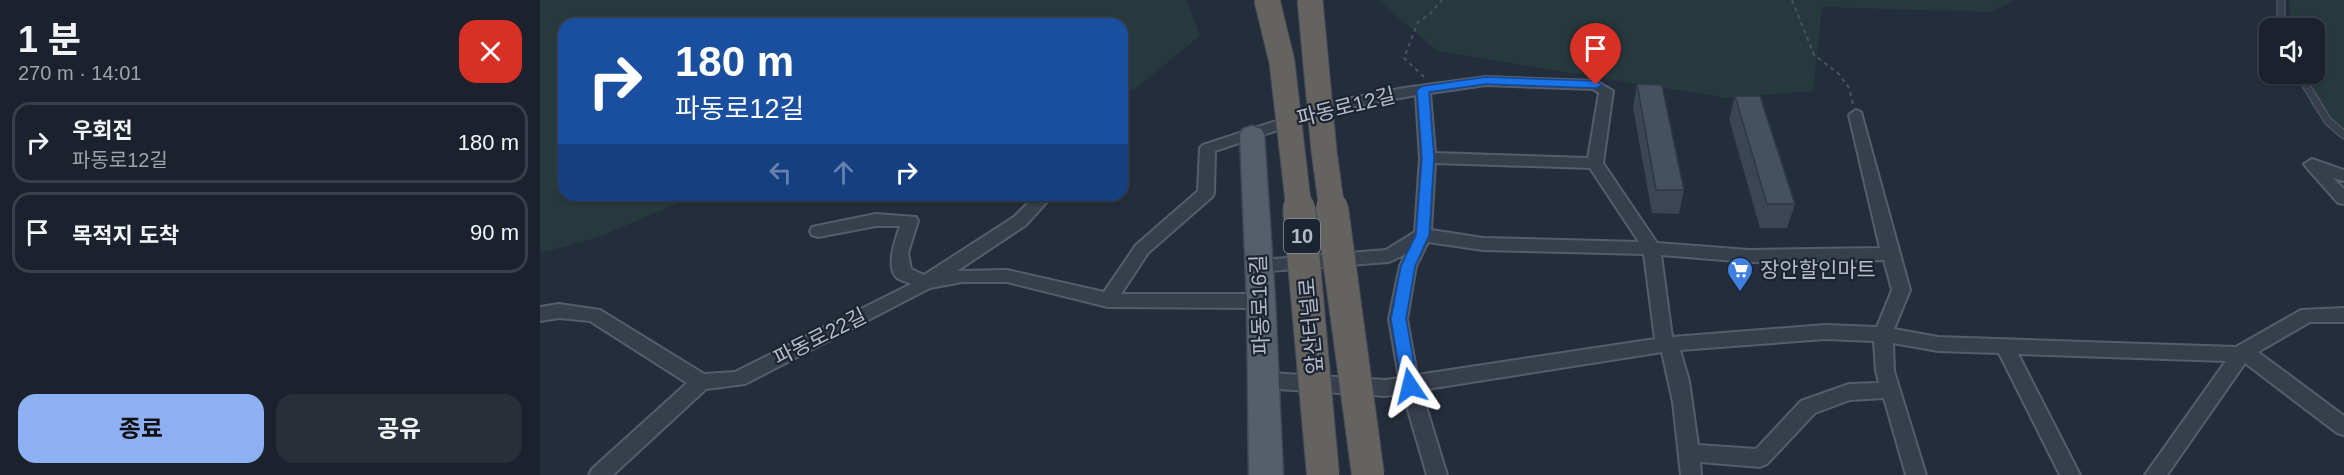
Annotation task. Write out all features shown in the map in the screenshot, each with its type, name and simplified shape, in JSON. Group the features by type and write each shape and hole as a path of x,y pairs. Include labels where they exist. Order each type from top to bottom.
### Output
{"highway":[{"name":"앞산터널로","path":"1267,0 1282,62 1297,185 1323,475"},
{"name":"앞산터널로","path":"1310,0 1324,151 1368,475"}],"main road":[{"name":"파동로16길","path":"1252,134 1261,301"},
{"name":"파동로16길","path":"1262,380 1266,475"}],"street":[{"name":"파동로12길","path":"1108,300 1142,249 1206,193 1208,148 1337,105 1486,81 1596,85 1606,91 1595,163"},
{"path":"1427,89 1428,158 1422,235 1408,266 1398,319 1410,386 1437,475"},
{"path":"1856,115 1890,254 1902,290 1882,335 1885,371 1916,475"},
{"path":"1428,158 1595,163 1652,248 1662,336 1670,344 1678,373 1691,475"},
{"path":"2344,176 2312,164 2344,199"},
{"name":"파동로22길","path":"701,382 738,379 925,283 1020,221 1039,201"},
{"path":"818,231 876,220 910,221 900,253 903,273 925,283 962,276 1007,276 1108,300 1261,301"},
{"path":"1890,254 1749,256 1619,246 1482,244 1422,235 1389,256 1260,266 1262,380 1386,388 1410,386 1670,344 1825,332 1882,335 1938,344 2238,354 2307,315 2344,315"},
{"path":"540,314 559,311 594,315 701,382 599,475"},
{"path":"2005,346 2070,475"},
{"path":"2243,351 2344,427"},
{"path":"2155,475 2243,351"},
{"path":"1688,453 1760,458 1808,407 1849,392 1891,390"}],"lane":[{"path":"2281,0 2281,18"},
{"path":"2305,84 2328,121 2344,135"}],"path":[{"path":"1427,89 1428,81 1404,58 1418,22 1430,14 1442,0"},
{"path":"1792,0 1814,55 1839,74 1849,88 1856,115"}],"green space":[{"path":"540,0 1187,0 1200,36 1135,89 1128,90 1128,18 558,18 558,201 683,201 597,238 540,253"},
{"path":"1378,0 2015,0 1991,12 1822,7 1813,91 1725,98 1437,51"},
{"path":"2289,0 2344,0 2344,138 2313,110 2305,84 2325,84 2325,18 2290,18"}],"building":[{"path":"1637,84 1662,85 1684,190 1656,190"},
{"path":"1735,96 1760,96 1795,204 1767,204"}],"place":[{"name":"장안할인마트","path":"1740,293"}],"route":[{"path":"1410,386 1398,319 1408,266 1422,235 1428,158 1423,90 1486,81 1596,85"}]}
